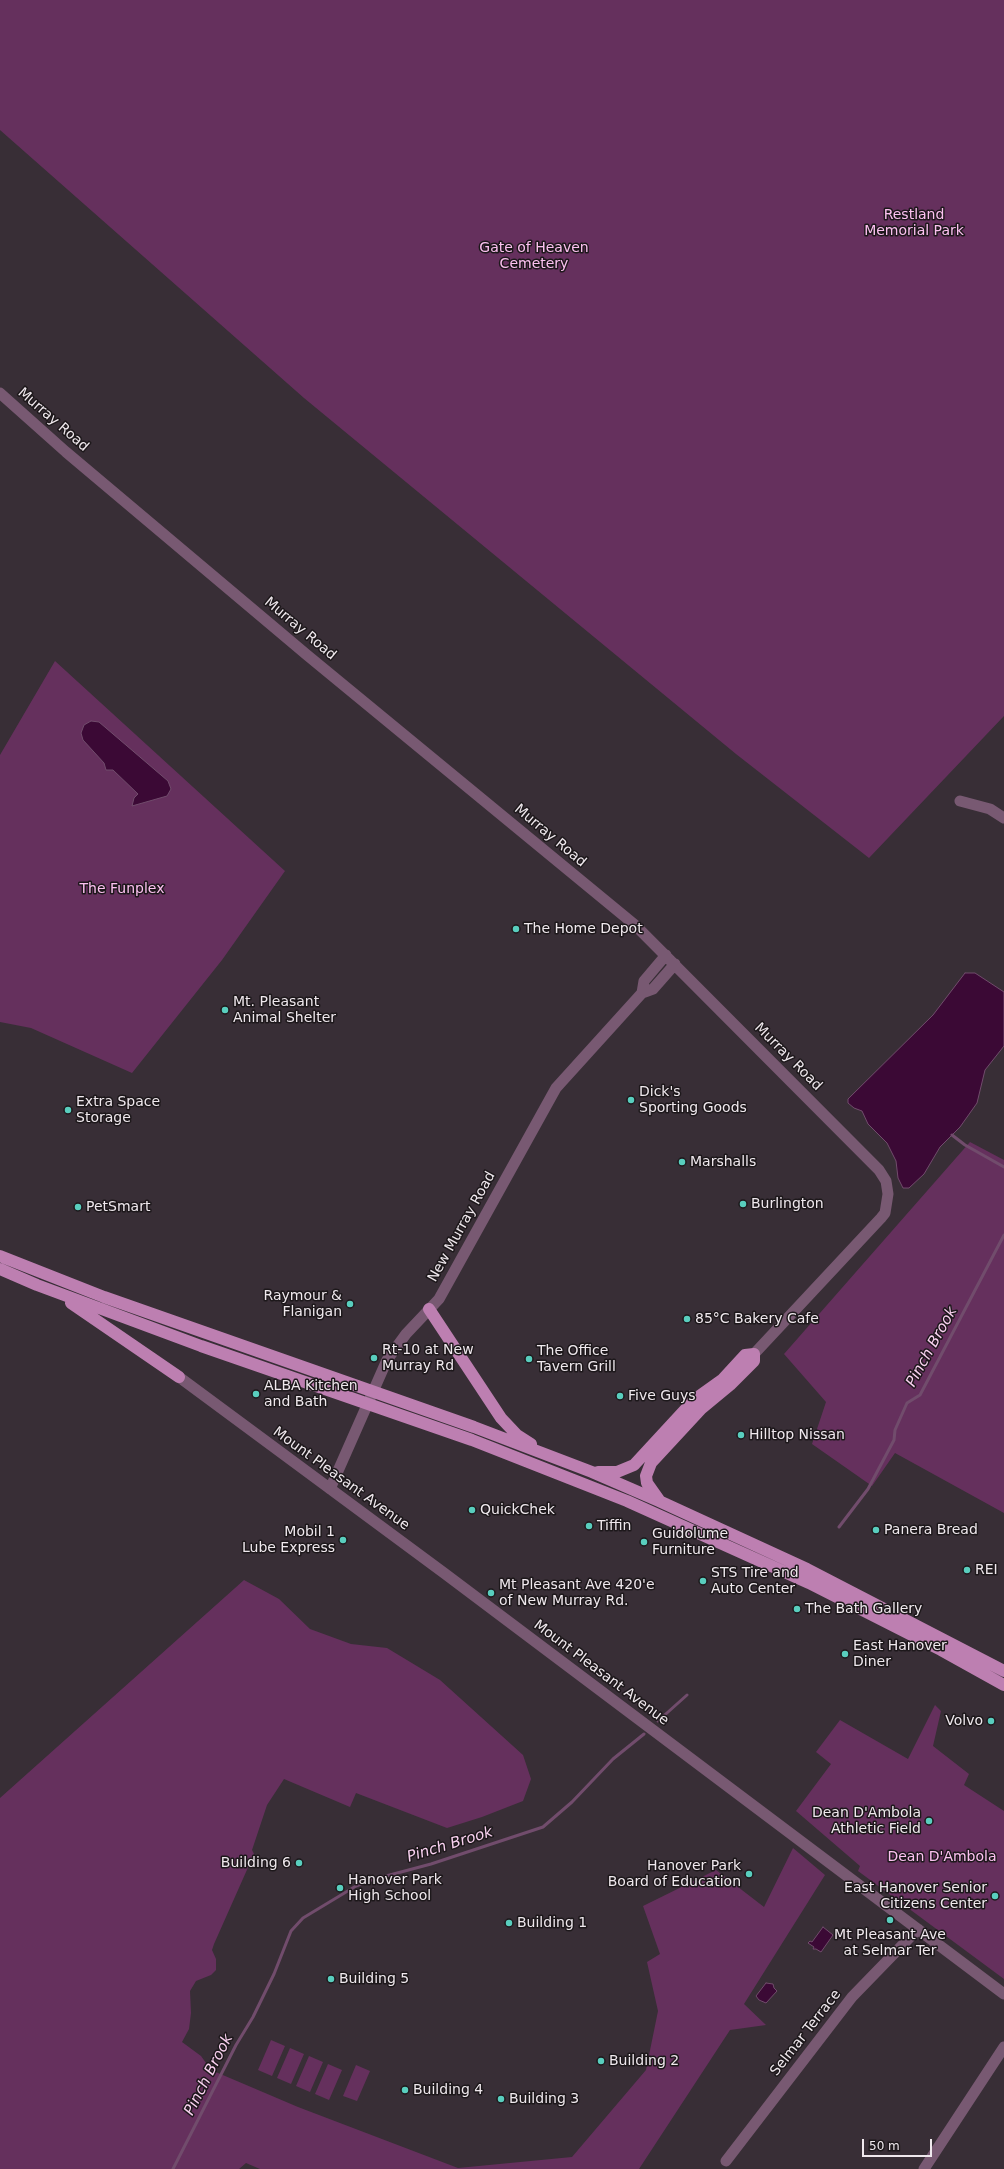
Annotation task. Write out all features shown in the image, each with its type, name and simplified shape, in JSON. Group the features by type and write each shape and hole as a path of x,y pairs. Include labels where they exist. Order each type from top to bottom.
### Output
{"main road":[{"path":"0,1256 104,1297 373,1392 592,1472 814,1572 1004,1671"},
{"path":"0,1269 194,1343 480,1443 627,1501 809,1583 941,1650 1004,1685"},
{"path":"52,1290 179,1377"},
{"path":"429,1309 510,1428 528,1442 554,1458"},
{"path":"592,1472 617,1472 634,1464 694,1400 722,1380 745,1355 754,1354 754,1361 730,1386 701,1409 651,1463 646,1476 647,1483 659,1501"}],"street":[{"name":"Murray Road","path":"0,393 66,452 635,925 879,1170 888,1188 888,1200 881,1218 754,1354"},
{"path":"960,800 990,809 1004,818"},
{"name":"New Murray Road","path":"642,993 644,980 666,955"},
{"name":"New Murray Road","path":"330,1489 391,1353 406,1334 439,1299 556,1088 642,993 653,989 675,964"},
{"name":"Mount Pleasant Avenue","path":"179,1377 1004,1994"},
{"name":"Selmar Terrace","path":"726,2162 852,1997 918,1929"},
{"path":"924,2169 1004,2047"}],"green space":[{"name":"Gate of Heaven Cemetery","path":"0,0 1004,0 1004,716 869,858 736,754 304,398 0,130"},
{"name":"The Funplex","path":"55,661 285,871 222,960 132,1073 31,1028 0,1022 0,755"},
{"path":"970,1142 1004,1160 1004,1513 895,1453 872,1486 812,1444 826,1402 784,1354"},
{"path":"244,1580 279,1599 310,1629 351,1644 387,1648 440,1680 523,1755 531,1779 523,1801 482,1817 447,1828 356,1793 350,1807 284,1779 267,1805 252,1850 254,1854 214,1944 212,1950 216,1959 216,1970 211,1975 196,1981 190,1991 191,2013 189,2029 182,2042 201,2056 211,2070 298,2107 458,2168 572,2157 646,2070 658,2011 647,1962 660,1954 643,1906 716,1870 764,1907 793,1848 825,1875 744,2004 766,2025 730,2030 639,2169 260,2169 246,2163 239,2169 0,2169 0,1798"},
{"name":"Dean D'Ambola","path":"935,1705 941,1711 933,1746 969,1774 964,1785 1004,1811 1004,1979 858,1871 860,1866 796,1811 831,1764 816,1752 840,1720 908,1759"},
{"path":"271,2040 285,2046 272,2076 258,2070"},
{"path":"290,2048 304,2054 291,2084 277,2078"},
{"path":"309,2056 323,2062 310,2092 296,2086"},
{"path":"328,2064 342,2070 329,2100 315,2094"},
{"path":"356,2065 370,2071 357,2101 343,2096"}],"shaded area":[{"path":"91,721 99,722 168,781 171,789 167,796 132,806 134,798 138,794 113,770 106,770 104,763 83,740 81,733 84,725"},
{"path":"965,973 975,973 1004,992 1004,1046 985,1070 977,1103 960,1127 940,1147 924,1174 909,1188 903,1188 898,1178 896,1161 887,1143 868,1124 862,1111 854,1108 848,1103 848,1099 933,1015"},
{"path":"823,1927 833,1935 821,1952 813,1949 814,1947 808,1943 810,1941 812,1942"},
{"path":"766,1983 773,1984 777,1991 766,2003 759,2000 756,1996"}],"waterway":[{"name":"Pinch Brook","path":"952,1135 965,1145 1004,1167"},
{"name":"Pinch Brook","path":"839,1527 868,1489 894,1440 895,1430 907,1403 920,1395 1004,1235"},
{"name":"Pinch Brook","path":"658,1721 687,1695"},
{"name":"Pinch Brook","path":"173,2169 236,2045 253,2017 274,1974 291,1931 303,1918 356,1886 371,1880 431,1864 543,1827 572,1802 613,1759 644,1734"}],"place":[{"name":"The Home Depot","path":"516,929"},
{"name":"Mt. Pleasant Animal Shelter","path":"225,1010"},
{"name":"Dick's Sporting Goods","path":"631,1100"},
{"name":"Extra Space Storage","path":"68,1110"},
{"name":"Marshalls","path":"682,1162"},
{"name":"Burlington","path":"743,1204"},
{"name":"PetSmart","path":"78,1207"},
{"name":"Raymour & Flanigan","path":"350,1304"},
{"name":"85°C Bakery Cafe","path":"687,1319"},
{"name":"Rt-10 at New Murray Rd","path":"374,1358"},
{"name":"The Office Tavern Grill","path":"529,1359"},
{"name":"ALBA Kitchen and Bath","path":"256,1394"},
{"name":"Five Guys","path":"620,1396"},
{"name":"Hilltop Nissan","path":"741,1435"},
{"name":"QuickChek","path":"472,1510"},
{"name":"Tiffin","path":"589,1526"},
{"name":"Panera Bread","path":"876,1530"},
{"name":"Mobil 1 Lube Express","path":"343,1540"},
{"name":"Guidolume Furniture","path":"644,1542"},
{"name":"REI","path":"967,1570"},
{"name":"STS Tire and Auto Center","path":"703,1581"},
{"name":"Mt Pleasant Ave 420'e of New Murray Rd.","path":"491,1593"},
{"name":"The Bath Gallery","path":"797,1609"},
{"name":"East Hanover Diner","path":"845,1654"},
{"name":"Volvo","path":"991,1721"},
{"name":"Dean D'Ambola Athletic Field","path":"929,1821"},
{"name":"Building 6","path":"299,1863"},
{"name":"Hanover Park Board of Education","path":"749,1874"},
{"name":"Hanover Park High School","path":"340,1888"},
{"name":"East Hanover Senior Citizens Center","path":"995,1896"},
{"name":"Mt Pleasant Ave at Selmar Ter","path":"890,1920"},
{"name":"Building 1","path":"509,1923"},
{"name":"Building 5","path":"331,1979"},
{"name":"Building 2","path":"601,2061"},
{"name":"Building 4","path":"405,2090"},
{"name":"Building 3","path":"501,2099"}],"park label":[{"name":"Restland Memorial Park","path":"914,224"}]}
